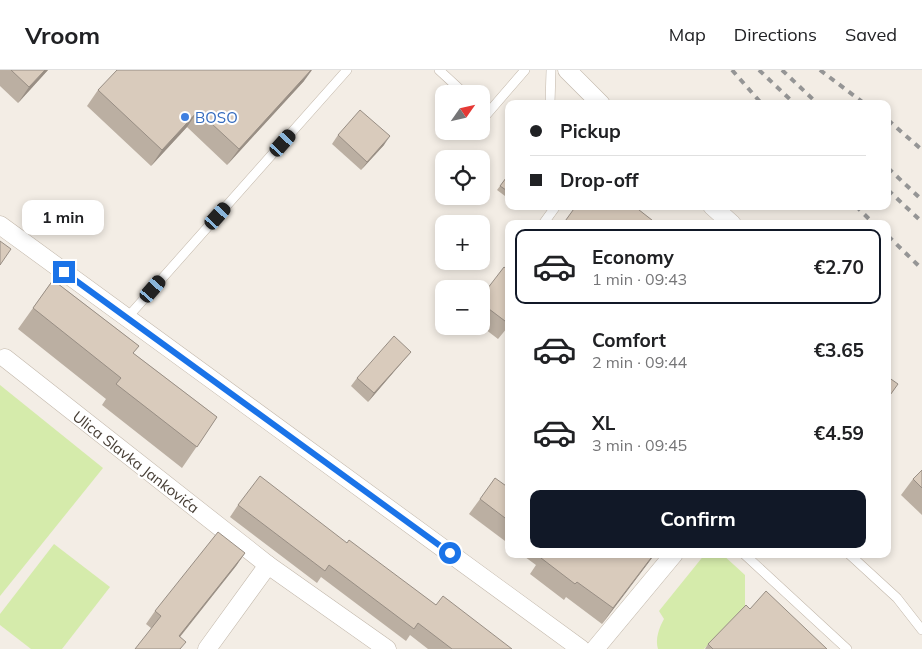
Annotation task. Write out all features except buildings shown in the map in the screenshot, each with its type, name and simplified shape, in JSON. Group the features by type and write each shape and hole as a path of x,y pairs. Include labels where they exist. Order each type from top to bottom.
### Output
{"street":[{"path":"566,70 597,100"},
{"path":"716,210 728,220"},
{"path":"0,225 581,649"},
{"name":"Ulica Slavka Jankovića","path":"4,358 268,565 387,649"},
{"path":"595,649 671,558"},
{"path":"207,649 268,565"}],"lane":[{"path":"127,318 347,70"},
{"path":"439,70 455,85"},
{"path":"490,111 525,70"},
{"path":"550,100 551,70"},
{"path":"748,558 847,649"},
{"path":"852,558 897,598 922,630"}],"green space":[{"path":"0,385 103,468 0,596"},
{"path":"54,544 110,587 62,649 31,649 0,625 0,614"},
{"path":"702,558 726,558 745,575 745,607 704,649 658,649 658,634 664,619 659,611"}],"railway":[{"path":"732,70 758,100"},
{"path":"759,70 791,100"},
{"path":"782,70 814,100"},
{"path":"820,70 860,100"},
{"path":"891,123 922,150"},
{"path":"891,171 922,200"},
{"path":"891,193 922,222"},
{"path":"860,210 870,220"},
{"path":"891,239 922,269"}],"place":[{"name":"BOSO","path":"185,117"}],"route":[{"path":"64,272 450,553"}]}
